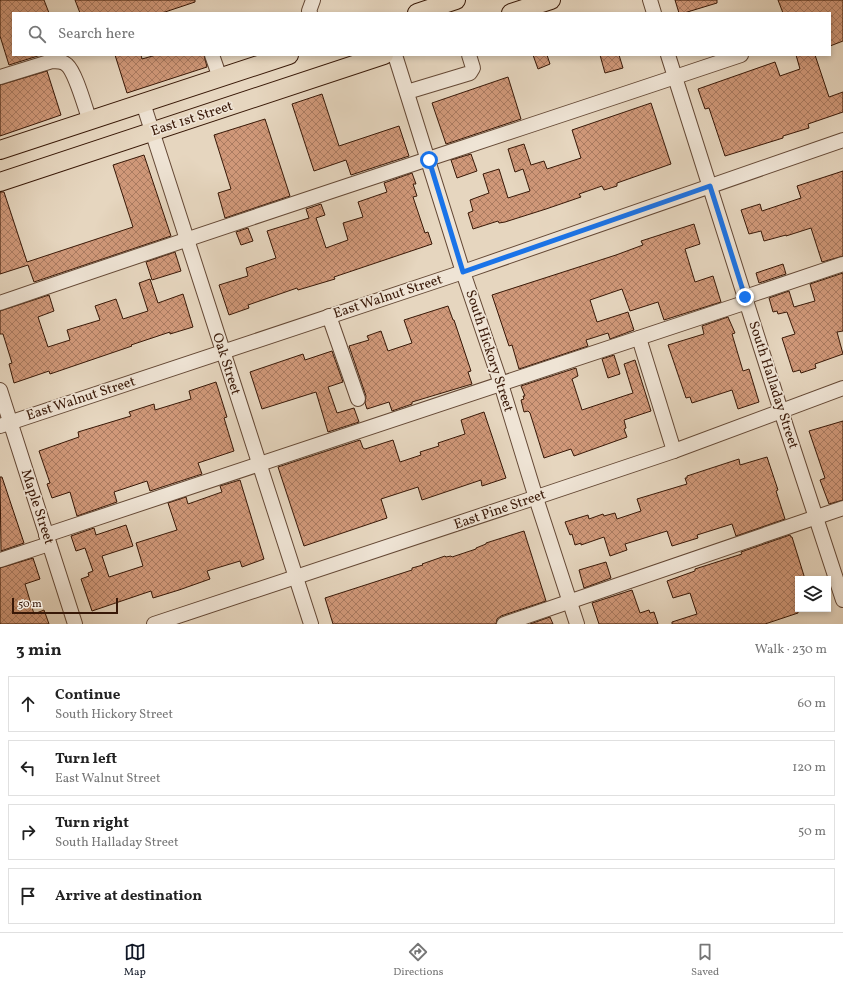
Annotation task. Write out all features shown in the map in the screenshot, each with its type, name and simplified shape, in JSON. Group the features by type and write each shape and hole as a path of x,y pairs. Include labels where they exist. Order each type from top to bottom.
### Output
{"main road":[{"path":"514,12 550,0"},
{"path":"421,12 453,4"},
{"path":"0,150 286,56"},
{"name":"East 1st Street","path":"0,182 381,56"}],"street":[{"path":"310,12 313,0"},
{"path":"650,0 654,12"},
{"path":"212,56 220,78"},
{"name":"South Hickory Street","path":"395,56 463,272 501,384 577,624"},
{"path":"407,92 470,73 474,68 469,56"},
{"name":"South Halladay Street","path":"668,56 781,411 843,600"},
{"path":"0,302 186,238 429,160 738,56"},
{"path":"0,77 52,61 61,61 67,65 74,75 90,121"},
{"name":"Oak Street","path":"143,103 222,352 311,624"},
{"name":"East Walnut Street","path":"5,424 463,272 843,140"},
{"path":"0,560 48,539 259,464 639,338 843,264"},
{"path":"329,316 358,399"},
{"path":"639,338 674,451"},
{"name":"East Pine Street","path":"154,624 674,451 843,388"},
{"name":"Maple Street","path":"0,390 5,424 48,539 75,624"},
{"path":"504,624 843,508"}],"building":[{"path":"0,0 44,0 49,12 12,12 12,56 38,56 9,65 0,36"},
{"path":"75,0 195,0 195,2 165,12 80,12"},
{"path":"675,0 717,0 717,3 687,12 679,12"},
{"path":"778,0 843,0 843,41 831,46 831,12 783,12"},
{"path":"115,56 141,56 142,59 152,56 204,56 207,67 127,93"},
{"path":"533,56 547,56 550,64 538,69"},
{"path":"600,56 619,56 623,68 605,73"},
{"path":"796,56 815,56 829,97 843,92 843,112 808,124 809,128 783,136 783,138 725,156 709,108 705,109 698,89 775,62 780,76 800,69"},
{"path":"47,71 61,115 0,136 0,85"},
{"path":"508,77 521,119 446,144 432,103"},
{"path":"322,94 339,146 399,126 409,156 351,175 346,160 314,171 292,104"},
{"path":"651,103 671,164 617,183 617,186 604,190 602,186 579,194 581,197 546,209 505,222 499,223 498,221 473,229 468,213 473,211 470,200 489,193 483,174 499,169 508,198 530,191 523,169 515,172 508,149 524,144 531,165 544,161 547,169 581,158 572,130"},
{"path":"265,119 290,196 225,218 218,193 231,189 214,135"},
{"path":"471,154 477,171 457,178 451,160"},
{"path":"144,155 171,236 34,282 28,265 0,274 0,192 4,192 27,262 133,227 113,165"},
{"path":"843,171 843,256 822,262 811,228 764,241 761,231 749,234 741,210 760,204 762,211 801,198 797,186"},
{"path":"412,173 416,184 413,184 417,196 413,197 425,233 428,232 432,244 334,277 335,279 298,290 297,288 248,305 249,308 229,315 219,285 248,276 246,268 276,258 267,231 309,218 306,209 321,204 325,215 316,218 326,248 348,240 343,223 363,217 358,202 387,192 384,183"},
{"path":"694,224 700,244 685,249 695,282 713,276 721,302 664,320 658,302 630,311 622,289 590,300 597,322 628,312 634,330 610,339 608,333 586,340 588,346 519,369 512,345 509,346 492,295 616,255 643,245 641,241"},
{"path":"248,228 253,241 241,245 236,232"},
{"path":"175,252 181,271 152,280 146,262"},
{"path":"783,264 786,274 759,283 756,273"},
{"path":"843,273 843,331 837,332 843,354 815,364 816,368 801,373 800,370 793,372 782,338 795,334 787,312 778,314 777,311 773,312 769,298 789,291 794,307 815,301 810,284"},
{"path":"150,279 158,303 183,294 193,327 170,334 170,332 50,374 49,371 14,383 9,364 12,363 3,334 0,334 0,311 49,295 54,311 38,317 48,347 70,340 67,330 100,320 95,306 116,299 123,319 148,311 139,283"},
{"path":"448,306 471,371 468,372 472,384 412,402 412,404 392,411 389,402 367,409 365,403 366,396 349,346 369,340 367,336 381,331 388,351 412,343 404,320"},
{"path":"728,317 735,333 732,334 743,371 749,369 759,402 738,409 732,390 692,403 690,397 686,398 668,345 704,334 702,326"},
{"path":"332,351 343,382 328,387 337,413 354,408 359,422 328,432 316,392 262,409 250,372 303,354 305,360"},
{"path":"614,355 620,374 608,378 602,359"},
{"path":"635,360 651,411 624,420 626,428 624,429 627,437 574,456 571,449 544,458 530,413 528,411 524,412 521,400 524,399 523,396 525,396 521,386 576,368 578,376 572,379 582,410 633,393 624,364"},
{"path":"216,382 227,417 224,418 234,451 198,463 202,474 150,491 147,481 114,492 117,502 77,516 70,492 52,498 47,484 50,483 39,451 79,437 78,432 131,416 129,412 154,404 155,410 191,399 189,391"},
{"path":"484,412 506,478 482,486 481,480 422,500 418,487 381,499 387,518 304,546 278,467 360,440 363,448 365,449 393,440 400,462 421,455 420,452 439,446 438,443 465,434 461,420"},
{"path":"843,421 843,500 829,504 820,480 825,478 809,431"},
{"path":"767,457 778,490 776,491 785,519 736,536 732,524 697,535 698,538 672,546 667,531 625,544 627,550 610,556 604,537 581,545 581,543 575,545 572,534 570,535 565,522 588,515 589,519 603,514 604,516 615,513 617,519 641,511 637,499 687,484 685,478 687,478 687,476 739,459 740,465"},
{"path":"0,477 2,477 24,543 1,551"},
{"path":"240,480 264,559 242,567 240,561 207,571 210,579 153,598 151,591 92,611 81,579 89,576 88,573 93,571 85,548 76,551 71,536 94,528 96,535 126,525 133,546 102,556 109,577 143,566 136,543 177,530 168,503 186,497 188,504 222,492 220,486"},
{"path":"524,531 546,601 501,616 497,619 496,624 333,624 325,598 412,570 412,568 445,556 452,557 476,549 486,543"},
{"path":"790,535 792,537 804,576 795,576 795,612 798,613 765,624 672,624 672,622 697,614 690,593 673,598 667,581 695,571 695,569 742,554 741,552"},
{"path":"33,558 40,579 25,584 34,614 44,610 49,624 0,624 0,568"},
{"path":"606,562 611,578 584,588 579,570"},
{"path":"632,590 640,613 649,610 650,613 654,612 658,624 599,624 592,603"},
{"path":"550,617 553,624 530,624"}],"route":[{"path":"429,160 463,272 710,186 745,297"}]}
